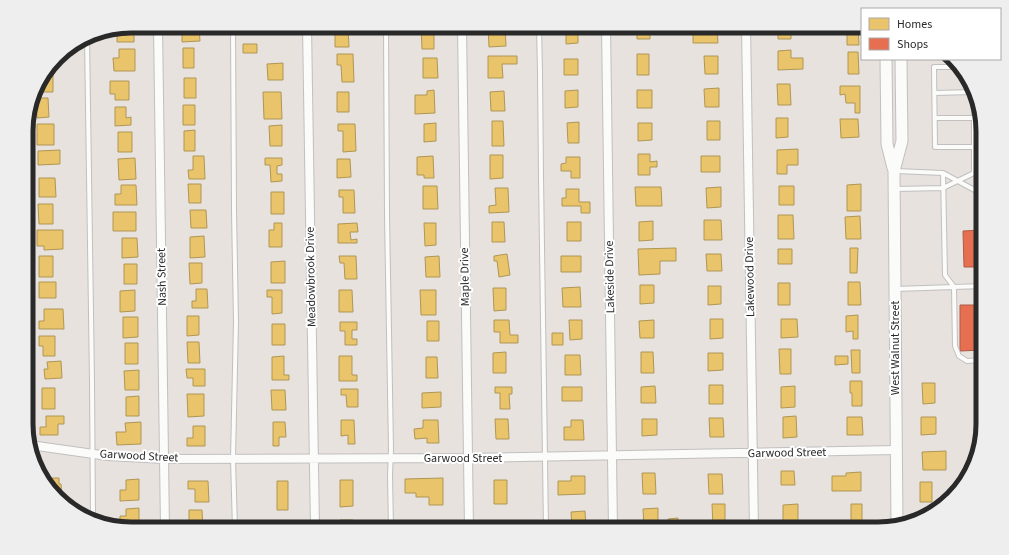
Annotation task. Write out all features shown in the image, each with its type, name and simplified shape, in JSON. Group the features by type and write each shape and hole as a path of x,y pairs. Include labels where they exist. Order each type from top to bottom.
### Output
{"main road":[{"name":"West Walnut Street","path":"886,60 887,144 894,171 897,520"},
{"name":"West Walnut Street","path":"894,171 902,141 901,60"}],"street":[{"name":"Nash Street","path":"158,33 165,522"},
{"name":"Meadowbrook Drive","path":"307,33 315,522"},
{"name":"Maple Drive","path":"462,33 469,522"},
{"name":"Lakeside Drive","path":"606,33 614,522"},
{"name":"Lakewood Drive","path":"746,33 754,522"},
{"name":"Garwood Street","path":"35,446 108,456 164,459 468,458 896,450"}],"lane":[{"path":"233,33 236,322 234,459 235,522"},
{"path":"386,33 391,522"},
{"path":"539,33 546,522"},
{"path":"87,43 93,514"},
{"path":"952,66 934,67 935,147 975,147"},
{"path":"935,93 968,92"},
{"path":"894,189 943,188 974,172 974,112"},
{"path":"935,118 974,118"},
{"path":"894,171 943,173 976,191"},
{"path":"943,173 945,275 954,287 955,346 959,356 967,361 976,360"},
{"path":"895,289 976,286"}],"building: Homes":[{"path":"134,33 134,42 117,42 117,34"},
{"path":"199,33 200,41 182,42 182,34"},
{"path":"335,33 348,33 349,47 335,47"},
{"path":"421,33 434,33 434,49 422,49"},
{"path":"488,33 505,33 506,46 489,47"},
{"path":"566,33 578,33 578,43 566,44"},
{"path":"637,33 650,33 650,39 637,39"},
{"path":"693,33 717,33 718,43 693,43"},
{"path":"778,33 791,33 791,39 778,39"},
{"path":"847,33 858,33 859,45 847,45"},
{"path":"243,44 257,44 257,53 243,53"},
{"path":"183,48 194,48 194,68 183,68"},
{"path":"119,49 135,49 135,71 114,71 113,58 119,58"},
{"path":"791,50 791,58 803,58 803,69 778,70 778,51"},
{"path":"848,52 858,52 859,74 848,74"},
{"path":"337,54 353,54 354,82 342,82 341,65 337,65"},
{"path":"637,54 649,54 649,75 637,75"},
{"path":"488,56 517,56 517,64 502,64 503,78 488,78"},
{"path":"704,56 718,56 718,74 705,74"},
{"path":"423,58 437,58 438,78 423,78"},
{"path":"564,59 578,59 578,75 564,75"},
{"path":"283,63 283,80 268,80 267,64"},
{"path":"52,72 53,72 53,92 41,92"},
{"path":"184,78 196,78 196,98 184,98"},
{"path":"110,81 129,81 129,100 115,100 115,94 110,94"},
{"path":"777,84 790,84 791,105 778,105"},
{"path":"840,86 860,86 860,113 855,113 855,103 846,103 845,94 840,95"},
{"path":"719,88 719,107 705,107 704,89"},
{"path":"434,90 435,113 415,114 415,95 427,95 427,91"},
{"path":"578,90 578,107 565,108 565,91"},
{"path":"637,90 652,90 652,108 637,108"},
{"path":"504,91 505,111 491,111 490,92"},
{"path":"263,92 281,92 282,119 264,119"},
{"path":"337,92 349,92 349,112 337,112"},
{"path":"38,98 48,98 49,117 37,118 36,104"},
{"path":"183,105 195,105 195,125 183,125"},
{"path":"115,107 126,107 126,118 131,117 131,125 115,126"},
{"path":"776,118 788,118 788,137 776,138"},
{"path":"840,119 858,119 859,137 841,138"},
{"path":"492,121 503,121 504,146 492,146"},
{"path":"707,121 720,121 720,140 707,140"},
{"path":"579,122 579,143 568,143 567,123"},
{"path":"436,123 436,141 424,142 424,124"},
{"path":"638,123 652,123 652,140 638,141"},
{"path":"37,124 54,124 54,145 37,145"},
{"path":"338,124 355,124 356,151 343,152 343,131 338,131"},
{"path":"282,125 282,146 270,146 269,126"},
{"path":"195,130 195,151 184,151 184,131"},
{"path":"118,132 132,132 132,152 118,152"},
{"path":"798,149 798,165 787,165 787,174 777,174 777,150"},
{"path":"60,150 60,164 38,165 38,151"},
{"path":"638,154 650,154 650,162 657,161 657,167 650,167 650,175 638,175"},
{"path":"490,155 503,155 503,178 490,179"},
{"path":"193,156 204,156 205,179 189,179 188,170 193,170"},
{"path":"433,156 434,178 424,178 424,175 417,175 417,157"},
{"path":"701,156 720,156 720,172 701,172"},
{"path":"566,157 580,157 580,178 571,178 571,171 561,171 561,164 566,163"},
{"path":"135,158 136,179 119,180 118,159"},
{"path":"265,158 282,158 282,165 277,166 277,174 282,174 282,181 271,182 270,165 265,165"},
{"path":"337,159 350,159 351,177 337,178"},
{"path":"39,178 55,178 56,197 39,197"},
{"path":"188,184 201,184 201,203 189,203"},
{"path":"861,184 861,211 847,211 847,185"},
{"path":"121,185 136,185 137,205 115,205 115,194 121,194"},
{"path":"423,186 437,186 438,209 423,209"},
{"path":"779,186 794,186 794,205 779,205"},
{"path":"635,187 661,187 662,206 636,206"},
{"path":"721,187 721,207 707,208 706,188"},
{"path":"495,188 508,188 509,212 489,213 489,206 496,205"},
{"path":"566,189 579,189 579,202 590,202 590,213 581,213 581,206 562,206 562,198 566,198"},
{"path":"339,190 354,190 355,213 343,213 343,197 339,197"},
{"path":"271,192 284,192 284,214 271,214"},
{"path":"38,204 53,204 53,224 39,224"},
{"path":"190,210 206,210 207,228 191,228"},
{"path":"113,212 136,212 136,231 113,231"},
{"path":"778,215 793,215 794,239 778,239"},
{"path":"860,216 861,239 846,239 845,217"},
{"path":"704,220 721,220 722,240 704,240"},
{"path":"653,221 653,240 639,241 639,222"},
{"path":"492,222 504,222 505,242 492,242"},
{"path":"567,222 581,222 581,241 567,241"},
{"path":"274,223 282,223 282,247 269,247 269,230 274,230"},
{"path":"357,223 358,232 350,232 351,240 357,239 357,243 338,243 338,224"},
{"path":"424,223 436,223 436,245 425,246"},
{"path":"37,230 63,230 63,249 44,250 44,246 37,246"},
{"path":"204,236 205,257 190,258 190,237"},
{"path":"122,238 137,238 138,257 122,258"},
{"path":"676,248 676,261 660,261 660,274 639,275 638,249"},
{"path":"850,248 858,248 857,273 850,273"},
{"path":"778,249 792,249 792,264 778,264"},
{"path":"507,254 510,275 499,277 497,261 494,261 494,256"},
{"path":"706,254 721,254 722,271 707,271"},
{"path":"39,256 53,256 53,277 39,277"},
{"path":"339,256 356,256 357,279 345,279 344,263 340,263"},
{"path":"439,256 440,277 426,277 425,257"},
{"path":"561,256 581,256 581,272 561,272"},
{"path":"285,261 285,283 271,283 271,262"},
{"path":"189,263 202,263 202,283 190,284"},
{"path":"124,264 137,264 137,284 124,284"},
{"path":"39,282 56,282 56,298 39,298"},
{"path":"848,282 860,282 861,305 848,305"},
{"path":"778,283 790,283 790,305 778,305"},
{"path":"640,285 654,285 654,303 640,304"},
{"path":"708,286 721,286 721,304 708,305"},
{"path":"580,287 581,307 563,307 562,288"},
{"path":"493,288 506,288 506,310 494,311"},
{"path":"196,289 207,289 208,308 192,308 192,301 196,301"},
{"path":"135,290 135,311 120,312 120,291"},
{"path":"267,290 282,290 282,313 272,314 272,297 267,297"},
{"path":"339,290 352,290 353,312 339,312"},
{"path":"420,290 436,290 436,315 421,315"},
{"path":"44,309 63,309 64,329 39,329 39,321 44,321"},
{"path":"858,315 858,339 853,339 853,331 846,332 846,316"},
{"path":"187,316 199,316 199,335 187,336"},
{"path":"123,317 138,317 138,337 123,338"},
{"path":"710,319 723,319 723,338 710,339"},
{"path":"781,319 797,319 798,337 781,338"},
{"path":"494,320 509,320 510,335 518,335 518,343 500,343 500,332 494,332"},
{"path":"569,320 582,320 582,339 570,340"},
{"path":"654,320 654,338 640,338 639,321"},
{"path":"427,321 439,321 439,341 427,341"},
{"path":"340,322 357,322 357,330 352,330 352,339 357,339 357,345 345,345 345,331 340,331"},
{"path":"272,324 285,324 285,345 272,345"},
{"path":"552,333 563,333 563,345 552,345"},
{"path":"39,336 55,336 55,356 43,356 43,346 39,346"},
{"path":"187,342 199,342 200,363 188,363"},
{"path":"125,343 138,343 138,364 125,364"},
{"path":"779,349 791,349 791,374 780,374"},
{"path":"851,350 860,350 860,373 852,373"},
{"path":"506,352 506,373 493,373 493,353"},
{"path":"641,352 653,352 654,373 641,373"},
{"path":"708,353 723,353 723,370 708,371"},
{"path":"565,355 580,355 581,375 565,375"},
{"path":"284,356 284,375 289,375 289,380 272,380 272,357"},
{"path":"339,356 352,356 352,375 357,375 357,381 339,381"},
{"path":"835,356 848,356 848,364 835,365"},
{"path":"426,357 437,357 438,378 426,378"},
{"path":"61,361 62,378 45,379 44,369 48,369 47,362"},
{"path":"186,369 205,369 205,386 193,386 193,378 187,378"},
{"path":"139,370 139,390 125,390 124,371"},
{"path":"850,381 862,381 862,406 852,406"},
{"path":"922,383 935,383 935,403 923,404"},
{"path":"709,385 723,385 723,404 709,404"},
{"path":"655,386 656,403 641,403 641,387"},
{"path":"795,386 795,407 781,408 781,387"},
{"path":"495,387 512,387 512,394 509,394 510,409 500,409 500,393 495,393"},
{"path":"562,387 582,387 582,401 562,401"},
{"path":"42,388 55,388 55,409 42,409"},
{"path":"341,389 358,389 358,407 347,407 346,395 341,395"},
{"path":"271,390 285,390 286,410 272,410"},
{"path":"441,392 441,407 422,408 422,393"},
{"path":"187,394 204,394 204,416 188,417"},
{"path":"139,396 139,416 126,416 126,397"},
{"path":"46,416 64,416 64,424 58,424 58,435 40,435 40,427 46,427"},
{"path":"796,416 797,437 783,438 783,417"},
{"path":"847,417 862,417 863,435 847,435"},
{"path":"921,417 936,417 936,434 921,435"},
{"path":"709,418 723,418 724,437 710,437"},
{"path":"495,419 508,419 509,439 496,439"},
{"path":"642,419 657,419 657,435 642,436"},
{"path":"341,420 354,420 355,444 348,444 348,435 341,436"},
{"path":"423,420 438,420 439,443 427,443 427,438 415,439 414,429 423,428"},
{"path":"571,420 583,420 584,440 564,440 564,427 571,427"},
{"path":"141,422 141,444 117,445 116,432 126,432 125,423"},
{"path":"273,422 285,422 286,437 279,437 279,446 273,446"},
{"path":"193,426 205,426 205,446 187,446 187,438 193,438"},
{"path":"946,451 946,470 923,470 922,452"},
{"path":"781,471 794,471 795,485 781,485"},
{"path":"861,472 861,491 832,491 832,476 846,476 846,473"},
{"path":"642,473 655,473 656,494 643,494"},
{"path":"708,474 722,474 723,494 709,494"},
{"path":"571,476 585,476 585,494 558,495 558,481 571,481"},
{"path":"49,478 59,478 59,484 61,484 62,493"},
{"path":"443,478 443,505 429,505 429,497 416,497 416,493 405,493 405,479"},
{"path":"139,479 139,500 120,501 120,490 126,490 126,480"},
{"path":"340,480 353,480 353,506 340,507"},
{"path":"494,480 507,480 507,504 494,504"},
{"path":"188,481 208,481 209,502 195,502 195,489 188,489"},
{"path":"277,481 288,481 288,510 277,510"},
{"path":"920,482 932,482 932,502 920,502"},
{"path":"712,504 725,504 725,522 713,522"},
{"path":"798,504 798,522 783,522 783,505"},
{"path":"851,504 862,504 862,522 851,522"},
{"path":"139,508 139,522 120,521 120,516 126,516 126,509"},
{"path":"658,508 658,522 644,522 643,509"},
{"path":"189,510 202,510 203,522 189,522"},
{"path":"585,511 586,522 572,522 571,512"},
{"path":"678,518 678,522 668,522 668,519"},
{"path":"340,520 353,520 353,522 340,522"}],"building: Shops":[{"path":"976,230 976,267 964,267 963,231"},
{"path":"960,305 976,305 976,350 960,351"}]}
